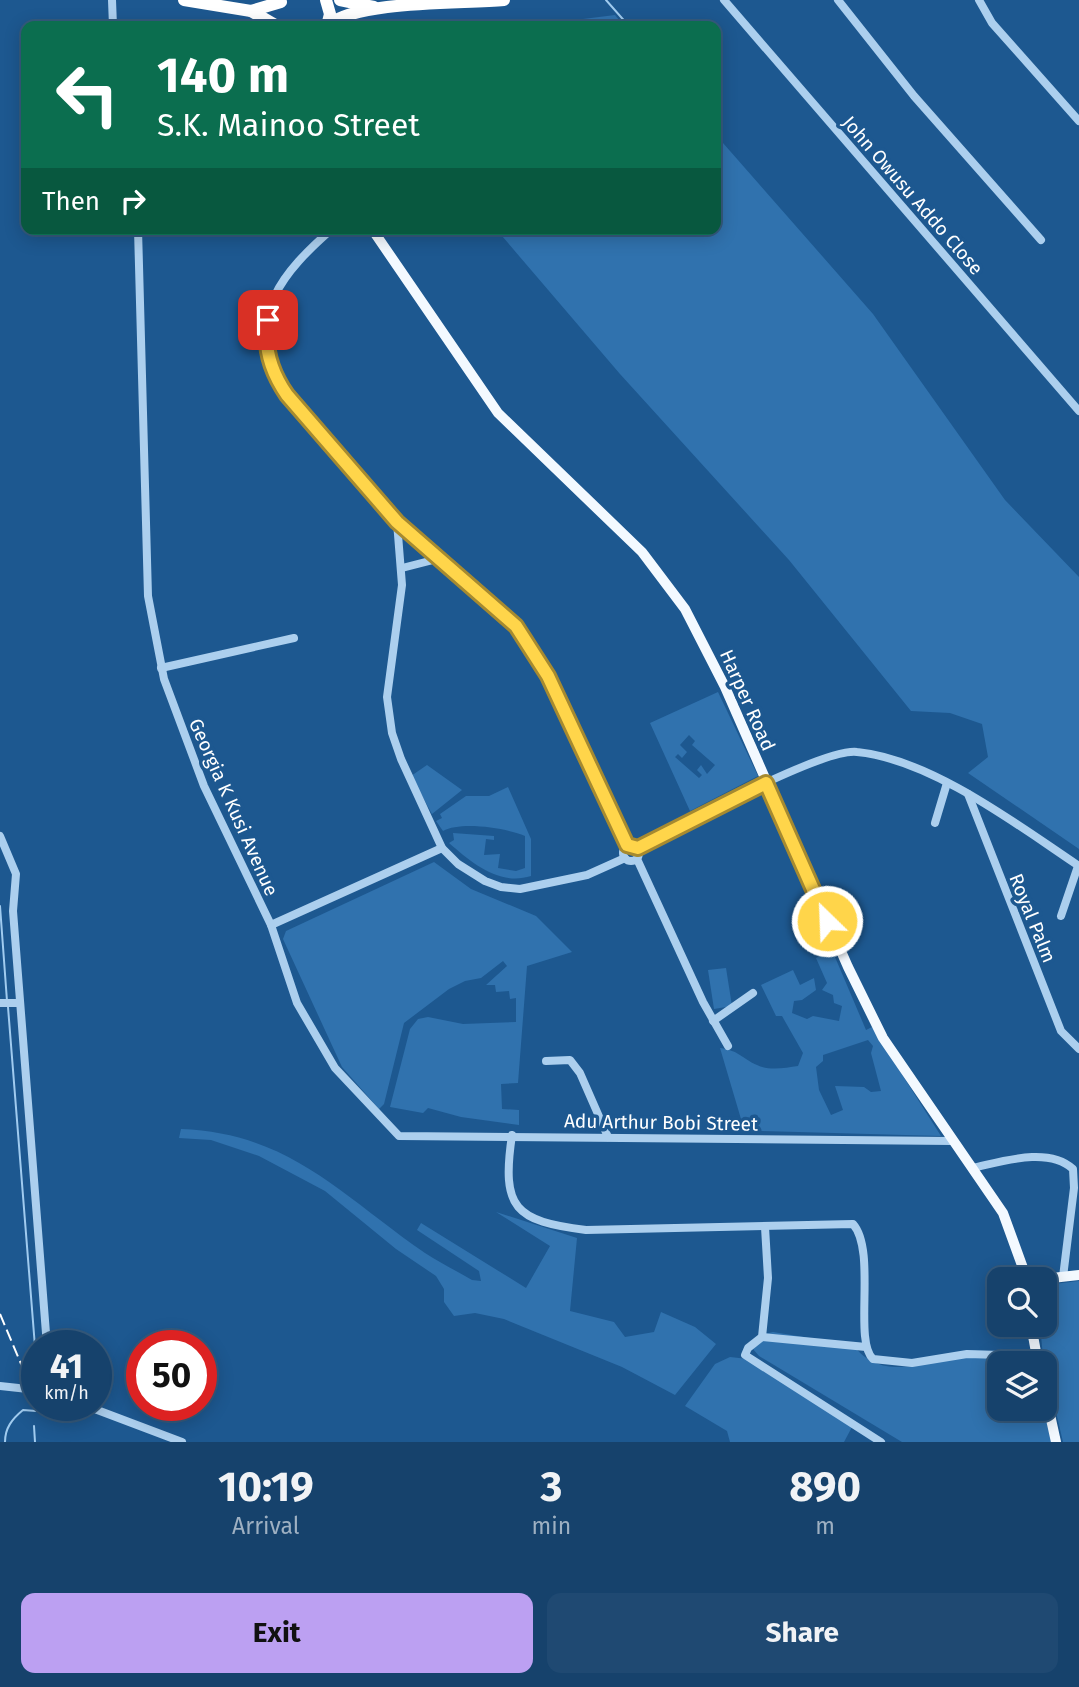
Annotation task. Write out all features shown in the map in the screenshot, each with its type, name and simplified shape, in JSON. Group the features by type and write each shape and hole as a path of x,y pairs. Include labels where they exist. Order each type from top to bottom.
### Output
{"highway":[{"path":"184,0 251,11 270,21"},
{"path":"326,0 330,14 328,21"},
{"path":"340,0 381,8"},
{"path":"336,21 346,15 381,8 504,0"},
{"path":"251,11 282,1 280,21"}],"main road":[{"name":"Harper Road","path":"376,235 498,413 642,552 673,589 725,687 848,967 883,1038 1003,1213 1023,1267"},
{"path":"1057,1278 1079,1275"},
{"path":"1051,1421 1056,1442"}],"street":[{"path":"112,0 113,21"},
{"name":"John Owusu Addo Close","path":"724,0 1079,411"},
{"path":"838,0 914,96 1041,240"},
{"path":"979,0 992,23 1079,121"},
{"name":"Georgia K Kusi Avenue","path":"138,235 148,596 161,668 204,786 271,925 286,976 313,1033 335,1068 378,1116"},
{"path":"325,235 281,280 268,320 268,355 278,382 397,522 486,597 527,641 548,676 627,845 638,848 766,783 838,755 857,752 967,792 1079,866 1060,916"},
{"path":"397,522 402,568 387,697 401,759 442,848 458,864 485,881 500,887 520,889 587,875 625,858"},
{"path":"402,568 441,558"},
{"path":"161,668 294,638"},
{"path":"935,823 947,783"},
{"name":"Royal Palm","path":"967,792 1061,1031 1079,1049"},
{"path":"0,836 16,874 13,911 16,1003 46,1330"},
{"path":"625,858 623,849 627,845"},
{"path":"271,925 442,848"},
{"path":"638,848 637,859 713,1021 728,1046"},
{"path":"625,858 631,861 637,859"},
{"path":"713,1021 753,993"},
{"path":"0,1003 16,1003"},
{"path":"545,1061 570,1060 580,1073 608,1137"},
{"name":"Adu Arthur Bobi Street","path":"378,1116 399,1136 952,1141"},
{"path":"512,1135 509,1185 515,1206 524,1216 557,1226 586,1230 853,1224 857,1228 866,1292 866,1346 873,1359 912,1363 967,1354 987,1356"},
{"path":"972,1168 1014,1159 1043,1158 1067,1163 1073,1170 1074,1188 1063,1277"},
{"path":"762,1338 768,1279 765,1227"},
{"path":"866,1346 762,1338 748,1348 745,1355 881,1442"},
{"path":"0,1386 21,1388"},
{"path":"112,1416 182,1442"}],"shaded area":[{"path":"615,15 620,21 567,21"},
{"path":"721,141 873,314 1005,500 1079,577 1079,849 968,773 988,757 982,724 950,713 911,711 789,560 620,374 501,235 721,235"},
{"path":"718,692 758,776 690,811 650,723","holes":["689,735 695,741 692,745 715,765 707,774 701,765 697,770 702,775 699,778 675,757 678,754 682,758 687,752 680,745"]},
{"path":"427,765 462,790 432,814 411,776"},
{"path":"508,787 531,839 531,876 508,878 487,871 449,843 454,840 453,833 494,836 494,840 486,839 484,855 500,854 498,868 516,871 525,868 525,836 484,827 461,826 443,831 436,821 442,818 440,814 466,796 489,796"},
{"path":"434,862 471,889 536,916 572,952 527,966 518,1083 501,1084 502,1109 519,1110 519,1125 461,1117 428,1108 423,1113 390,1107 410,1029 418,1019 428,1017 463,1024 516,1022 516,998 510,999 509,991 496,992 495,985 486,985 507,966 503,961 481,978 465,981 449,989 404,1023 384,1104 379,1109 342,1067 283,939 286,931"},
{"path":"832,950 866,1030 872,1027 941,1136 727,1130 741,1119 720,1048 762,1067 772,1068 798,1066 803,1053 782,1016 776,1016 761,985 793,970 800,985 814,978 816,990 802,1000 794,1001 792,1013 807,1019 813,1016 839,1021 842,1006 834,1003 833,995 822,990 827,983 816,958","holes":["868,1040 873,1046 871,1053 881,1091 871,1092 864,1087 835,1086 843,1110 831,1115 819,1090 816,1067 823,1061 823,1055"]},
{"path":"726,968 732,1006 714,1009 708,970"},
{"path":"181,1129 219,1133 253,1142 284,1155 313,1171 425,1253 472,1280 481,1281 479,1271 417,1230 421,1223 526,1288 550,1246 496,1212 577,1238 570,1311 614,1322 625,1337 654,1332 661,1312 695,1327 716,1344 675,1395 622,1367 504,1319 475,1313 454,1316 444,1302 444,1289 436,1276 396,1249 325,1191 259,1156 211,1140 179,1138"},
{"path":"1079,1281 1079,1442 1063,1442 1057,1416 1057,1351 1042,1351 1041,1337 1057,1337 1057,1284"},
{"path":"773,1332 853,1345 864,1356 888,1366 987,1358 987,1421 1047,1421 1052,1442 902,1442 759,1356 753,1349 761,1335"},
{"path":"730,1357 748,1359 852,1427 844,1442 730,1442 727,1431 685,1406 715,1364"}],"waterway":[{"path":"606,0 624,21"},
{"path":"0,906 7,1001"},
{"path":"8,1007 34,1330"},
{"path":"5,1442 10,1424 21,1412"},
{"path":"34,1426 35,1442"}],"railway":[{"path":"0,1314 21,1364"}],"route":[{"path":"268,320 268,355 272,370 287,395 397,522 486,597 516,626 527,641 548,676 627,845 635,845 638,848 766,783 827,921"}]}
